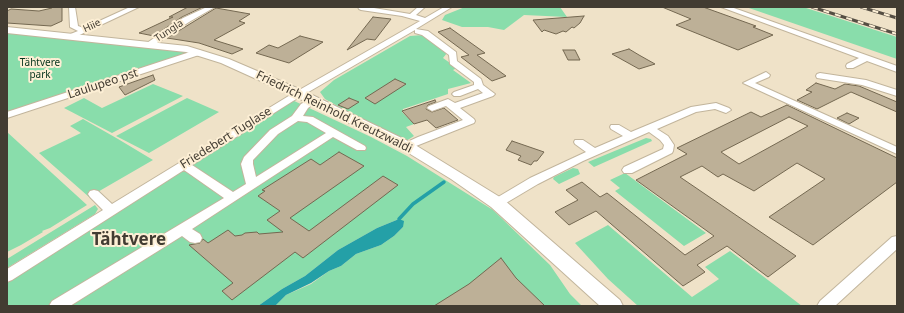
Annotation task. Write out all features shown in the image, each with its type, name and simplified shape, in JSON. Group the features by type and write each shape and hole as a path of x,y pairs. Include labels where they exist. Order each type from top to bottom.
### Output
{"main road":[{"name":"Friedrich Reinhold Kreutzwaldi","path":"7,30 199,52 225,61 314,100 407,146 497,203 561,258 612,306"}],"street":[{"path":"72,7 74,27 83,30"},
{"name":"Hiie","path":"71,37 83,30 136,7"},
{"name":"Tungla","path":"148,45 186,20 212,7"},
{"path":"383,7 412,15"},
{"path":"412,15 422,7"},
{"name":"Friedebert Tuglase","path":"7,276 300,94 449,7"},
{"path":"724,7 897,69"},
{"path":"361,8 429,18 433,22 418,31 405,33"},
{"path":"766,30 776,26"},
{"path":"418,31 425,33 454,54 453,62 478,81 479,86 490,94 453,107"},
{"name":"Laulupeo pst","path":"7,115 199,52"},
{"path":"850,66 866,58"},
{"path":"766,75 747,83 897,151"},
{"path":"820,76 863,82 897,93"},
{"path":"457,94 479,86"},
{"path":"252,185 247,164 248,159 274,132 296,118 304,106 314,100"},
{"path":"407,146 470,120 448,102 432,108"},
{"path":"497,203 539,178 593,152 679,117 694,109 716,106 726,110"},
{"path":"296,118 308,119 361,148"},
{"path":"615,127 630,136"},
{"path":"628,170 668,151 669,145 664,138 649,128"},
{"path":"57,306 233,198 332,133"},
{"path":"580,142 593,152"},
{"path":"184,165 233,198"},
{"path":"94,194 111,211"},
{"path":"182,229 195,238"},
{"path":"825,306 897,241"}],"green space":[{"path":"465,7 560,7 567,17 524,15 504,30 488,27 462,27 442,20 445,15"},
{"path":"746,7 803,7 897,37 897,59"},
{"name":"Tähtvere park","path":"7,33 177,50 193,53 7,113"},
{"path":"423,35 447,53 443,58 457,68 453,70 471,83 448,89 448,94 403,109 402,112 414,124 406,127 414,136 403,143 325,99 320,92 334,80 410,36"},
{"path":"153,84 183,96 112,133 64,108 84,98 102,108"},
{"path":"187,98 219,112 149,153 116,136"},
{"path":"290,99 371,137 407,156 493,210 550,265 570,294 582,306 275,306 286,295 311,284 329,271 341,266 356,254 381,245 394,236 403,227 399,219 377,228 338,250 305,276 282,289 258,306 7,306 7,276"},
{"path":"83,119 153,160 89,197 39,153 81,133 70,126"},
{"path":"7,132 87,205 7,252"},
{"path":"646,138 651,139 652,141 594,167 588,162"},
{"path":"573,168 578,169 580,174 559,184 553,179 554,177"},
{"path":"625,173 706,233 684,246 615,191 620,188 610,180"},
{"path":"95,205 98,209 95,214 7,268 7,259"},
{"path":"608,225 692,297 719,279 705,267 730,251 802,306 638,306 608,279 575,243"}],"water":[{"path":"399,219 404,221 403,227 394,236 381,245 356,254 341,266 286,295 275,306 258,306 282,289 305,276 338,250 377,228"}],"building":[{"path":"52,7 62,7 62,21 51,26 7,23 7,11 11,9 39,11"},
{"path":"188,7 203,7 182,17 154,36 139,33 173,17 169,17"},
{"path":"662,7 703,7 756,26 753,27 773,35 738,50 676,25 691,19"},
{"path":"216,8 250,14 239,21 245,23 214,40 243,49 232,54 199,43 167,38"},
{"path":"584,16 580,23 574,28 572,27 566,32 563,31 556,34 544,30 542,32 533,20"},
{"path":"373,17 391,19 375,40 367,39 347,50"},
{"path":"450,28 485,53 477,55 506,76 492,81 461,57 469,55 438,32"},
{"path":"300,36 323,42 289,63 256,53 269,45 278,48"},
{"path":"629,49 655,64 639,69 612,54"},
{"path":"563,50 575,50 580,60 568,60"},
{"path":"153,75 155,80 125,95 119,87"},
{"path":"395,79 406,84 375,104 365,98"},
{"path":"816,83 835,89 845,84 859,86 897,102 897,112 851,92 817,109 797,100 812,92 806,90"},
{"path":"349,98 359,102 348,109 338,105"},
{"path":"435,100 436,102 428,105 426,109 432,112 444,108 458,120 436,128 427,120 414,124 402,111"},
{"path":"787,105 897,158 897,182 813,245 769,217 825,179 797,163 754,191 723,174 718,177 702,166 680,177 796,256 768,277 727,246 697,265 705,272 683,286 596,211 569,225 555,212 578,200 566,190 582,182 600,197 607,193 685,255 714,236 636,180 687,154 677,148 751,112 761,117","holes":["789,117 808,126 739,164 721,152"]},
{"path":"847,113 859,118 849,124 837,118"},
{"path":"512,141 544,152 537,161 534,161 531,165 518,160 521,156 506,150"},
{"path":"339,152 364,166 290,218 309,231 383,176 398,185 303,258 295,252 232,300 222,291 233,283 189,245 200,243 203,239 208,243 228,230 235,236 257,232 259,234 283,232 267,220 280,211 258,196 265,191 262,190 311,159 320,165"},
{"path":"501,258 516,278 545,306 434,306 469,284"}],"waterway":[{"path":"399,219 413,204 444,182"}],"railway":[{"path":"812,7 897,34"},
{"path":"861,7 897,18"}],"district":[{"name":"Tähtvere","path":"129,240"}]}
